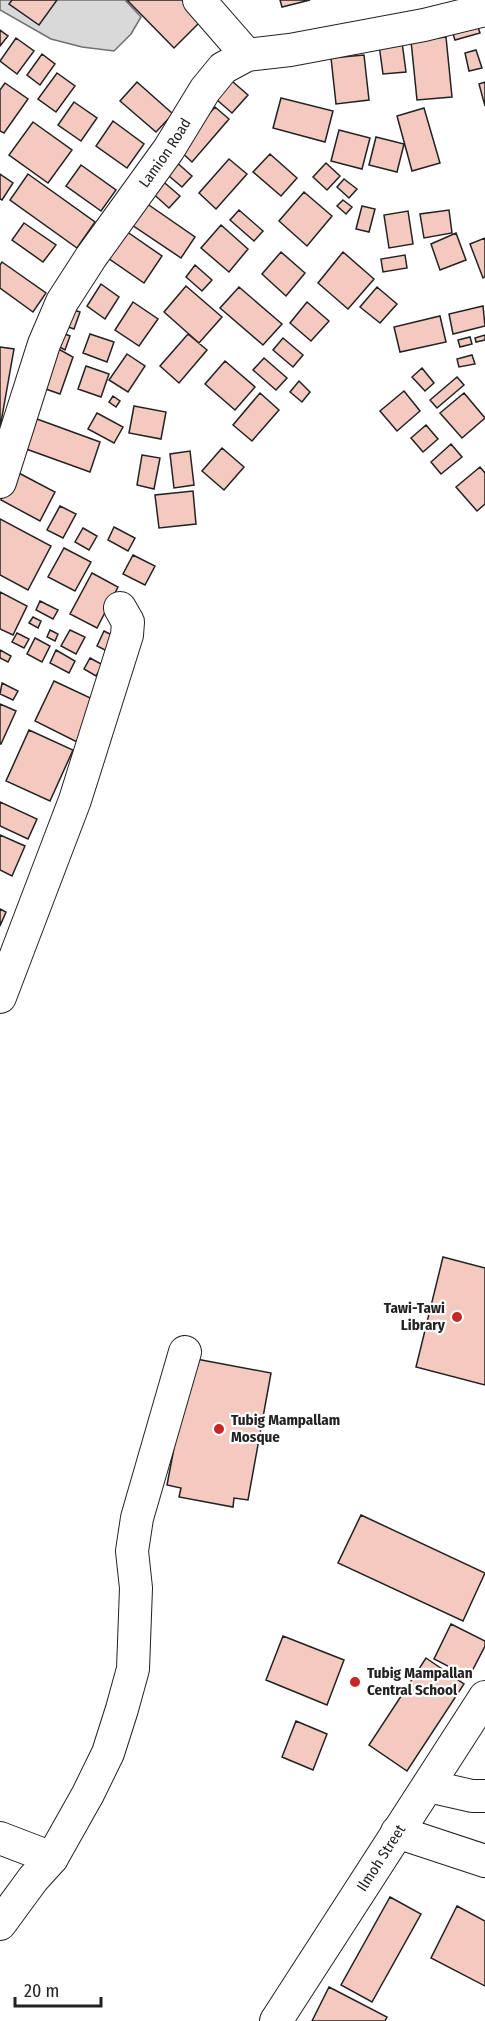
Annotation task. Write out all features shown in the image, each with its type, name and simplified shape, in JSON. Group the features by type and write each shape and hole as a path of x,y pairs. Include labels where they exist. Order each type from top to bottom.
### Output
{"street":[{"path":"199,0 247,55"},
{"name":"Lamion Road","path":"0,482 44,344 62,302 91,257 169,149 205,90 223,68 247,55 290,50 485,10"},
{"path":"0,997 75,800 127,635 128,622 120,608"},
{"path":"0,1924 33,1879 52,1858 108,1753 133,1669 136,1588 132,1551 137,1518 185,1352"},
{"name":"Ilmoh Street","path":"276,2021 485,1697"},
{"path":"428,1786 472,1796 485,1796"},
{"path":"397,1832 485,1861"},
{"path":"0,1838 52,1858"}],"shaded area":[{"path":"0,0 125,0 141,17 131,34 114,51 82,47 51,39 0,10"}],"building":[{"path":"12,0 57,0 39,25 9,4"},
{"path":"127,0 193,0 207,15 174,48"},
{"path":"280,0 310,0 282,7"},
{"path":"476,21 480,33 455,40 451,28"},
{"path":"0,30 8,36 0,46"},
{"path":"446,37 452,97 417,100 411,41"},
{"path":"16,38 34,51 17,74 0,61"},
{"path":"402,42 406,72 383,74 379,45"},
{"path":"476,50 482,68 469,71 465,53"},
{"path":"42,54 55,64 40,85 27,75"},
{"path":"364,55 369,100 336,104 331,58"},
{"path":"57,73 75,86 56,112 38,99"},
{"path":"225,75 248,95 232,113 209,93"},
{"path":"137,82 173,114 156,132 120,101"},
{"path":"485,82 485,106 479,84"},
{"path":"5,83 28,99 4,133 0,131 0,90"},
{"path":"281,98 333,111 325,142 273,128"},
{"path":"74,102 97,118 81,141 58,125"},
{"path":"215,107 229,119 192,162 178,149"},
{"path":"424,108 440,163 412,171 397,116"},
{"path":"113,121 144,144 127,168 96,146"},
{"path":"33,122 72,150 48,183 9,155"},
{"path":"339,130 370,138 362,169 331,161"},
{"path":"376,137 404,144 397,172 369,165"},
{"path":"270,154 297,178 281,196 253,172"},
{"path":"229,159 247,174 216,209 199,193"},
{"path":"174,160 192,176 182,187 163,171"},
{"path":"326,163 340,176 327,190 313,177"},
{"path":"81,165 116,190 101,211 66,186"},
{"path":"0,174 13,183 2,200 0,199"},
{"path":"28,174 95,222 77,248 10,200"},
{"path":"159,178 180,196 169,208 149,190"},
{"path":"344,179 357,189 349,198 337,187"},
{"path":"304,192 332,216 307,246 279,221"},
{"path":"343,200 352,207 346,214 337,206"},
{"path":"146,203 195,237 181,258 132,225"},
{"path":"362,206 375,209 369,232 356,229"},
{"path":"239,210 263,231 254,241 230,220"},
{"path":"449,210 452,233 424,238 420,214"},
{"path":"408,211 413,244 389,248 384,215"},
{"path":"24,223 56,245 43,262 12,240"},
{"path":"221,225 248,249 229,272 201,248"},
{"path":"123,229 162,256 144,283 105,256"},
{"path":"456,233 466,260 440,270 431,244"},
{"path":"485,238 485,277 483,278 470,244"},
{"path":"281,252 305,273 286,296 262,274"},
{"path":"343,252 374,279 348,309 318,283"},
{"path":"405,255 407,268 383,272 381,259"},
{"path":"2,262 46,293 33,312 0,288"},
{"path":"195,265 212,280 202,291 186,277"},
{"path":"101,284 119,297 105,319 87,306"},
{"path":"186,286 222,317 199,343 164,312"},
{"path":"239,287 282,324 263,345 220,308"},
{"path":"377,287 397,304 380,323 360,307"},
{"path":"133,302 158,319 139,346 115,330"},
{"path":"307,302 329,321 311,341 290,323"},
{"path":"483,306 485,326 453,334 449,314"},
{"path":"65,307 80,312 74,329 60,324"},
{"path":"440,316 446,342 400,352 394,327"},
{"path":"60,332 70,336 65,350 56,345"},
{"path":"90,334 114,342 107,362 83,353"},
{"path":"188,334 207,350 179,383 160,366"},
{"path":"485,335 485,340 476,342 475,338"},
{"path":"470,337 472,344 460,347 458,340"},
{"path":"283,338 303,355 293,367 273,350"},
{"path":"0,347 14,349 0,428"},
{"path":"55,347 73,357 60,394 40,387"},
{"path":"127,354 145,366 128,392 109,380"},
{"path":"472,355 475,364 459,367 457,359"},
{"path":"264,358 287,378 276,390 253,370"},
{"path":"225,361 255,387 235,410 205,384"},
{"path":"86,366 109,374 101,397 78,389"},
{"path":"422,368 434,383 425,391 412,377"},
{"path":"457,377 464,385 437,408 430,400"},
{"path":"299,381 310,392 302,402 290,392"},
{"path":"404,391 420,411 397,431 380,411"},
{"path":"260,393 279,410 252,441 233,425"},
{"path":"464,393 485,418 462,438 440,413"},
{"path":"113,396 120,401 116,407 109,402"},
{"path":"134,406 166,412 161,439 129,433"},
{"path":"97,413 123,427 114,443 88,429"},
{"path":"26,415 100,442 90,472 15,445"},
{"path":"426,425 438,439 423,452 411,438"},
{"path":"451,444 462,457 441,474 431,462"},
{"path":"222,448 244,467 224,490 202,471"},
{"path":"190,451 194,485 174,488 170,454"},
{"path":"142,455 160,458 154,489 137,485"},
{"path":"480,467 485,473 485,504 477,511 456,487"},
{"path":"15,471 55,492 40,521 1,500"},
{"path":"193,491 196,524 159,528 155,495"},
{"path":"60,506 76,514 63,538 47,530"},
{"path":"0,519 51,546 28,590 0,575"},
{"path":"114,527 135,538 128,551 108,540"},
{"path":"83,528 97,536 89,550 75,542"},
{"path":"64,548 91,562 75,591 48,577"},
{"path":"133,555 155,566 145,585 123,574"},
{"path":"92,573 118,587 97,628 70,614"},
{"path":"0,592 27,606 13,635 0,629"},
{"path":"40,601 58,610 53,619 36,610"},
{"path":"33,617 41,621 38,628 29,623"},
{"path":"50,630 58,634 55,641 47,637"},
{"path":"70,630 85,637 76,654 61,646"},
{"path":"104,631 114,636 107,651 97,646"},
{"path":"17,633 29,639 24,648 12,642"},
{"path":"35,638 50,646 42,662 27,654"},
{"path":"0,650 11,656 8,662 0,658"},
{"path":"56,650 75,661 69,673 50,663"},
{"path":"90,658 103,665 96,676 84,669"},
{"path":"54,681 99,702 79,743 35,721"},
{"path":"2,683 18,691 13,700 0,694"},
{"path":"0,704 16,711 1,744 0,744"},
{"path":"29,730 73,750 50,801 6,781"},
{"path":"0,802 37,819 28,839 0,826"},
{"path":"0,835 25,846 12,876 0,870"},
{"path":"0,909 6,912 0,926"},
{"name":"Tawi-Tawi Library","path":"443,1257 485,1268 485,1385 416,1367"},
{"name":"Tubig Mampallam Mosque","path":"191,1358 271,1373 248,1500 234,1498 233,1507 179,1497 181,1488 167,1485"},
{"path":"361,1515 485,1573 463,1621 338,1563"},
{"path":"451,1624 485,1641 485,1646 469,1677 434,1659"},
{"path":"283,1636 344,1660 327,1705 266,1680"},
{"path":"426,1658 464,1684 407,1771 369,1745"},
{"path":"296,1721 327,1734 313,1770 282,1757"},
{"path":"390,1897 421,1914 372,2002 341,1985"},
{"path":"457,1906 485,1921 485,1986 431,1958"},
{"path":"329,1987 387,2017 385,2021 312,2021"}],"place":[{"name":"Tawi-Tawi Library","path":"457,1317"},
{"name":"Tubig Mampallam Mosque","path":"219,1429"},
{"name":"Tubig Mampallan Central School","path":"355,1682"}]}
